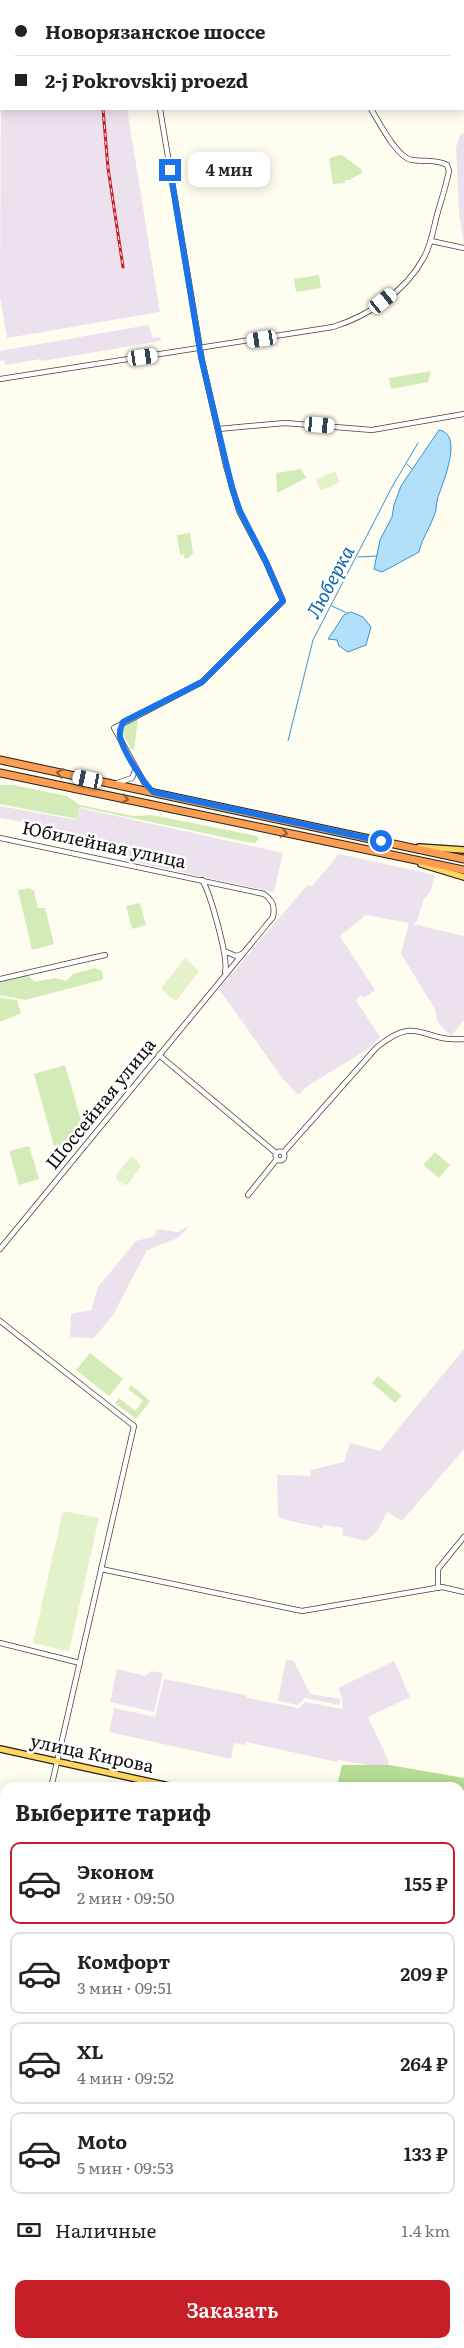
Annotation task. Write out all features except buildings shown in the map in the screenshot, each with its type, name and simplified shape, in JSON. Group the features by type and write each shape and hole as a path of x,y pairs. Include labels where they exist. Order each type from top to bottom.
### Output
{"highway":[{"path":"0,760 464,859"},
{"path":"0,773 464,870"}],"main road":[{"path":"405,846 464,850"},
{"path":"407,859 464,877"},
{"name":"улица Кирова","path":"0,1749 51,1761 58,1760 152,1782"}],"street":[{"path":"159,794 153,792 145,784 114,728 202,682 283,601 240,511 232,488 200,348 160,110"},
{"path":"0,379 333,327 357,319 374,309 404,282 423,260 431,241 449,171 447,165 438,161 414,160 404,157 372,110"},
{"path":"431,241 446,246 464,248"},
{"path":"218,429 288,423 372,430 464,414"},
{"path":"122,742 120,730 123,722"},
{"path":"107,783 128,781 135,775 136,767"},
{"name":"Юбилейная улица","path":"0,838 264,894 273,903 273,917 244,953"},
{"name":"Юбилейная улица","path":"202,880 208,890 224,951"},
{"path":"208,890 209,885 214,883"},
{"path":"224,951 236,956 244,953"},
{"path":"224,951 227,965 224,976"},
{"name":"Шоссейная улица","path":"0,1249 244,953"},
{"path":"0,979 105,955"},
{"path":"248,1195 277,1159 283,1158 283,1153 377,1048 391,1036 411,1029 442,1039 464,1039"},
{"path":"159,1055 227,1110 276,1153 277,1159"},
{"path":"276,1153 283,1153"},
{"path":"0,1321 134,1426 52,1782"},
{"path":"438,1588 438,1569 464,1538"},
{"path":"101,1569 302,1611 438,1588 448,1587 464,1592"},
{"path":"0,1643 80,1663"}],"shaded area":[{"path":"1,110 127,110 160,312 7,338 0,297"},
{"path":"464,132 464,246 459,212 456,148 460,135"},
{"path":"148,325 153,338 160,337 161,341 42,361 41,359 5,365 4,360 0,361 0,351"},
{"path":"0,806 77,820 80,808 283,853 274,892 125,860 126,856 37,837 40,825 0,818"},
{"path":"339,854 435,875 431,890 423,901 417,921 413,924 464,936 464,1020 451,1036 437,1021 435,1009 401,954 409,923 366,915 340,936 375,990 364,998 362,995 356,1000 380,1037 368,1049 309,1085 298,1095 283,1079 219,989 303,890 308,885 312,886"},
{"path":"189,1226 178,1238 147,1250 113,1315 94,1338 70,1337 71,1314 91,1310 98,1287 136,1241 155,1236 157,1229 177,1232"},
{"path":"464,1349 464,1449 402,1521 387,1512 377,1531 366,1541 342,1535 343,1528 324,1525 322,1528 278,1517 277,1475 310,1476 311,1470 344,1462 350,1443 380,1451"},
{"path":"286,1659 294,1661 310,1694 341,1699 339,1705 305,1698 298,1705 278,1701"},
{"path":"394,1661 410,1697 368,1717 389,1762 385,1768 338,1760 337,1762 246,1742 245,1745 234,1743 231,1759 109,1732 114,1708 155,1717 164,1679 246,1695 247,1698 299,1708 305,1702 343,1709 342,1697 338,1688"},
{"path":"117,1669 145,1676 151,1671 163,1673 154,1712 110,1702"}],"green space":[{"path":"342,155 361,169 362,173 349,180 345,180 345,183 333,184 329,159"},
{"path":"319,275 321,288 296,292 294,279"},
{"path":"431,371 428,382 391,389 389,378"},
{"path":"301,469 306,478 277,493 276,473"},
{"path":"335,471 340,482 321,491 316,480"},
{"path":"190,533 193,553 189,558 184,558 184,554 180,555 177,535"},
{"path":"137,719 134,750 130,748 123,732 125,726"},
{"path":"0,785 13,785 67,796 80,805 134,816 152,815 257,836 259,839 255,843 246,842 80,807 77,819 0,804"},
{"path":"30,888 34,891 38,908 45,908 54,944 32,950 18,890"},
{"path":"140,903 146,925 132,929 126,906"},
{"path":"185,958 199,971 177,1000 174,1000 162,990 162,987"},
{"path":"95,968 102,971 103,978 101,980 25,1000 0,995 0,982 27,975 35,982 55,978 66,981 73,974"},
{"path":"0,998 17,1000 21,1013 0,1022"},
{"path":"65,1065 85,1134 59,1164 34,1074"},
{"path":"29,1146 39,1179 19,1185 9,1151"},
{"path":"435,1152 450,1165 439,1178 423,1165"},
{"path":"133,1157 141,1166 128,1184 124,1185 116,1179 116,1175"},
{"path":"90,1353 123,1379 109,1396 76,1370"},
{"path":"378,1376 402,1396 395,1403 372,1383"},
{"path":"131,1385 150,1401 136,1419 115,1403 119,1398 135,1411 143,1401 128,1389"},
{"path":"63,1511 99,1518 69,1651 33,1643"},
{"path":"342,1765 389,1765 464,1778 464,1782 338,1782"}],"water":[{"path":"439,430 446,433 450,440 450,459 437,499 435,513 419,552 382,572 374,569 380,540 392,517 401,486"},
{"path":"351,612 363,617 371,627 366,645 348,652 339,646 337,640 328,639 344,615"}],"waterway":[{"name":"Люберка","path":"288,741 313,640 392,487 418,443"},
{"path":"407,464 412,469"},
{"path":"358,557 377,556"},
{"path":"332,606 347,613"}],"railway":[{"path":"103,110 108,168 123,267"}],"route":[{"path":"170,170 201,357 226,466 244,521 266,562 283,601 202,682 123,722 120,730 121,740 145,784 153,792 381,841"}]}
